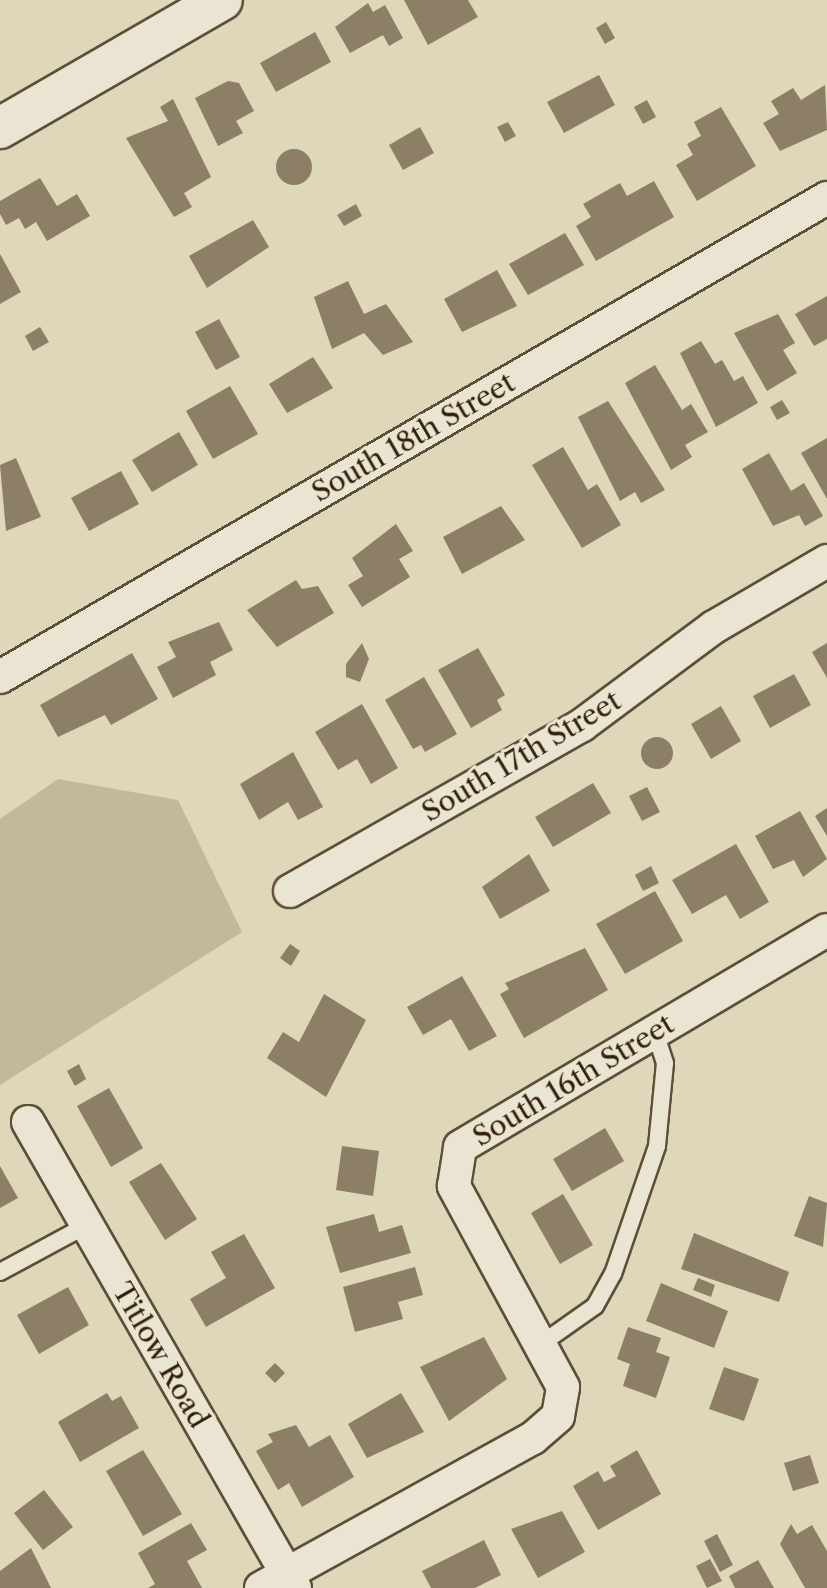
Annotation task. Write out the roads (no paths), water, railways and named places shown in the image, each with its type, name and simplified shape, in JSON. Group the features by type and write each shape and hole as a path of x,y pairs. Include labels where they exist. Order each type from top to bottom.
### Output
{"street":[{"path":"0,128 213,2"},
{"name":"South 18th Street","path":"0,677 827,198"},
{"name":"South 17th Street","path":"290,891 582,725 714,627 827,561"},
{"name":"South 16th Street","path":"281,1583 549,1426 563,1387 454,1186 452,1160 460,1147 827,930"},
{"name":"Titlow Road","path":"28,1122 281,1583"}],"lane":[{"path":"541,1344 595,1306 613,1274 657,1146 665,1063 655,1032"},
{"path":"0,1272 87,1225"}]}
